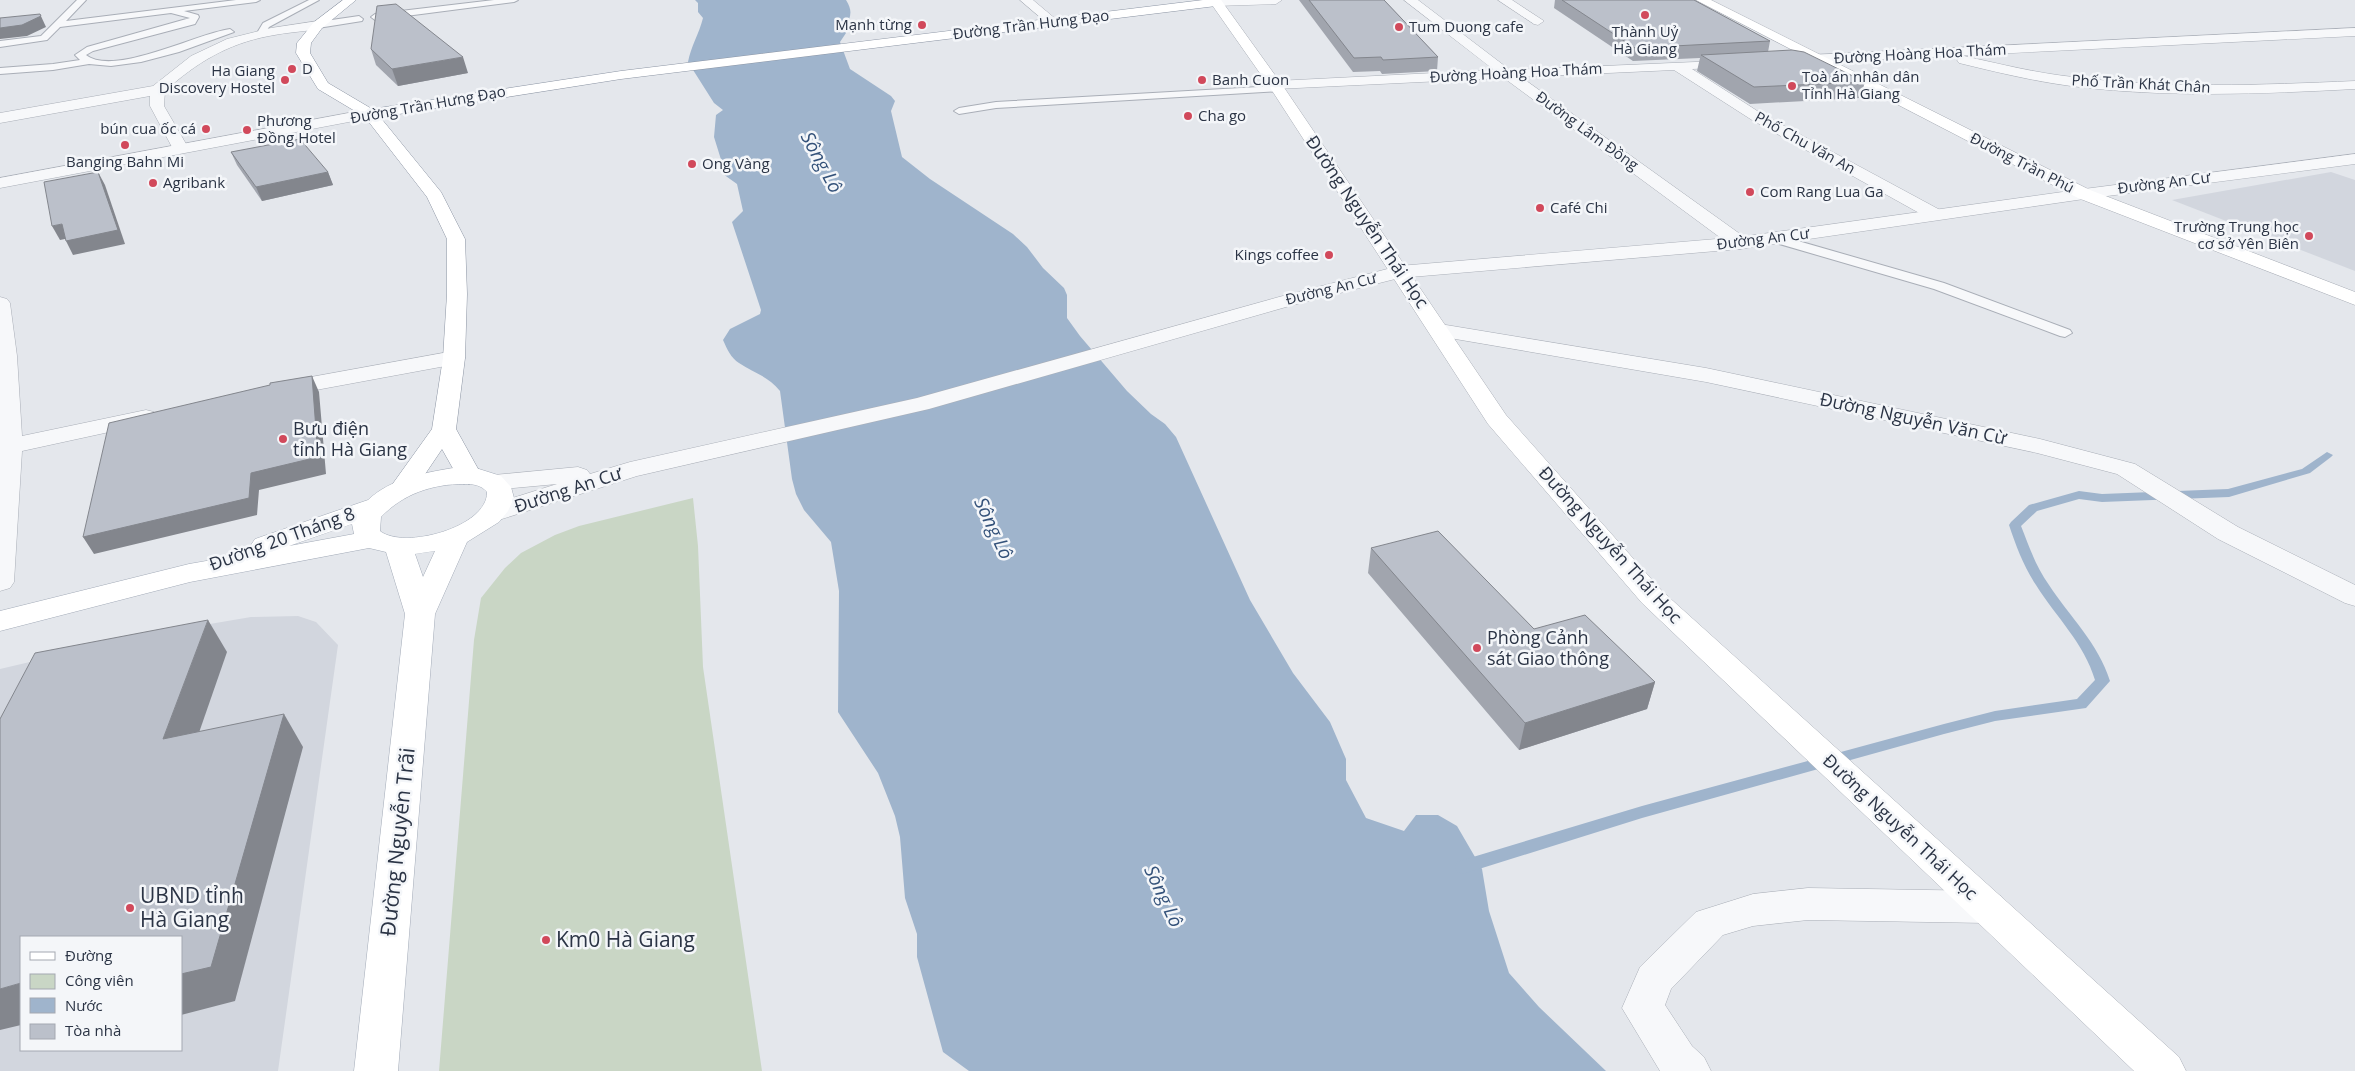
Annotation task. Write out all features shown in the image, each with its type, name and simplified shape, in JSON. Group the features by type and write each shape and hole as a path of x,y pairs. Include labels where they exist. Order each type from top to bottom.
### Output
{"main road":[{"path":"350,0 318,25 304,43 304,53 313,72 323,86 370,114 435,196 456,239 457,294 454,358 444,430 402,490"},
{"name":"Đường Trần Phú","path":"1702,0 2084,194 2355,299"},
{"name":"Đường Trần Hưng Đạo","path":"370,114 476,96 621,75 1216,1"},
{"name":"Đường Nguyễn Thái Học","path":"1216,1 1277,87 1399,272 1440,330 1497,420 1652,597 2164,1071"},
{"path":"444,430 480,479"},
{"path":"402,490 436,478 480,479 499,488 502,495 500,504 494,513"},
{"name":"Đường 20 Tháng 8","path":"0,621 189,573 376,506 402,490"},
{"name":"Đường Nguyễn Trãi","path":"376,506 364,524 366,532 385,543 420,614"},
{"name":"Đường 20 Tháng 8","path":"189,573 385,543 437,542 456,536 484,522 494,513"},
{"name":"Đường Nguyễn Trãi","path":"376,1071 420,614 456,536"}],"street":[{"path":"1026,0 1052,21"},
{"name":"Đường Trần Hưng Đạo","path":"1216,1 1276,0"},
{"name":"Đường Lâm Đồng","path":"1410,0 1507,74 1740,243"},
{"path":"1504,0 1538,21"},
{"path":"0,118 158,90 172,77 215,46 252,33 318,25"},
{"name":"Đường Hoàng Hoa Thám","path":"1776,61 2355,32"},
{"name":"Phố Trần Khát Chân","path":"1930,53 2002,70 2086,83 2246,89 2355,85"},
{"name":"Đường Hoàng Hoa Thám","path":"1277,87 1746,62"},
{"name":"Phố Chu Văn An","path":"1677,66 1757,117 1936,215"},
{"path":"158,90 157,106 181,150"},
{"name":"Đường Trần Hưng Đạo","path":"0,183 370,114"},
{"name":"Đường An Cư","path":"494,513 630,470 829,427 920,404 1097,356 1174,332 1399,272 1740,243 2084,194 2355,159"},
{"path":"0,304 6,356 0,582"},
{"name":"Đường Nguyễn Văn Cừ","path":"1440,330 1706,375 2040,446 2126,468 2228,533 2355,596"},
{"path":"258,394 454,358"},
{"path":"5,447 172,412"},
{"name":"Đường An Cư","path":"480,479 630,470"},
{"path":"1689,1071 1677,1060 1643,1008 1654,979 1710,923 1753,910 1808,904 1987,907"}],"lane":[{"path":"0,44 44,38 82,0"},
{"path":"60,24 129,14 256,0"},
{"path":"252,33 315,0"},
{"path":"376,17 514,0"},
{"path":"71,11 90,10"},
{"path":"88,61 80,55 83,51 192,22 196,17 173,10"},
{"path":"318,25 359,19"},
{"path":"0,71 53,67 88,61 102,63 144,58 178,50 212,34 230,32"},
{"path":"959,111 1005,104 1277,87"},
{"path":"1774,238 1939,286 2065,332"}],"shaded area":[{"name":"Trường Trung học cơ sở Yên Biên","path":"2331,172 2355,180 2355,271 2172,200"},
{"path":"298,616 316,622 338,645 278,1071 0,1071 0,669 145,635 251,617"}],"green space":[{"path":"693,498 698,546 703,667 762,1071 439,1071 474,640 481,598 505,568 521,553 555,535 579,526"}],"water":[{"name":"Sông Lô","path":"695,0 846,0 850,7 850,14 845,27 846,33 840,42 850,69 891,96 895,101 891,111 902,157 930,179 1013,234 1027,247 1043,268 1064,288 1067,295 1067,318 1080,336 1127,391 1151,414 1165,424 1176,437 1250,600 1293,673 1330,722 1346,759 1346,780 1366,818 1404,831 1416,815 1438,815 1457,826 1482,869 1489,911 1509,973 1539,1007 1606,1071 969,1071 943,1052 917,957 917,934 905,898 900,837 895,816 878,773 838,712 839,591 831,542 804,510 796,494 792,479 780,391 766,378 736,361 723,340 730,329 760,314 761,310 732,222 743,211 737,184 723,174 723,166 714,137 716,115 723,110 714,103 688,62 703,18 698,12 698,3"}],"building":[{"path":"1309,0 1384,0 1438,57 1383,60 1381,57 1354,58"},
{"path":"1562,0 1694,0 1770,41 1635,48"},
{"path":"396,4 463,57 392,69 371,49 377,6"},
{"path":"40,14 41,16 22,25 0,28 0,18"},
{"path":"1792,50 1804,52 1865,82 1754,87 1701,55"},
{"path":"300,139 328,172 256,187 231,152"},
{"path":"98,172 118,230 66,241 62,224 52,226 44,182"},
{"path":"312,376 318,457 251,473 249,498 83,537 109,423 270,385 270,383"},
{"name":"Phòng Cảnh sát Giao thông","path":"1438,531 1534,629 1585,615 1655,682 1525,723 1371,548"},
{"path":"208,620 163,739 284,714 211,967 182,974 182,936 20,936 20,983 0,989 0,719 35,653"}],"waterway":[{"path":"1463,867 1642,812 1944,729 1995,716 2081,704 2103,681 2099,668 2077,631 2050,597 2038,578 2015,525 2033,508 2079,495 2102,498 2229,493 2306,471 2327,455"}],"place":[{"name":"Thành Uỷ Hà Giang","path":"1645,15"},
{"name":"Mạnh từng","path":"922,25"},
{"name":"Tum Duong cafe","path":"1399,27"},
{"name":"D","path":"292,69"},
{"name":"Ha Giang Discovery Hostel","path":"285,80"},
{"name":"Banh Cuon","path":"1202,80"},
{"name":"Toà án nhân dân Tỉnh Hà Giang","path":"1792,86"},
{"name":"Cha go","path":"1188,116"},
{"name":"bún cua ốc cá","path":"206,129"},
{"name":"Phương Đồng Hotel","path":"247,130"},
{"name":"Banging Bahn Mi","path":"125,145"},
{"name":"Ong Vàng","path":"692,164"},
{"name":"Agribank","path":"153,183"},
{"name":"Com Rang Lua Ga","path":"1750,192"},
{"name":"Café Chi","path":"1540,208"},
{"name":"Trường Trung học cơ sở Yên Biên","path":"2309,236"},
{"name":"Kings coffee","path":"1329,255"},
{"name":"Bưu điện tỉnh Hà Giang","path":"283,439"},
{"name":"Phòng Cảnh sát Giao thông","path":"1477,648"},
{"name":"UBND tỉnh Hà Giang","path":"130,908"},
{"name":"Km0 Hà Giang","path":"546,940"}]}
